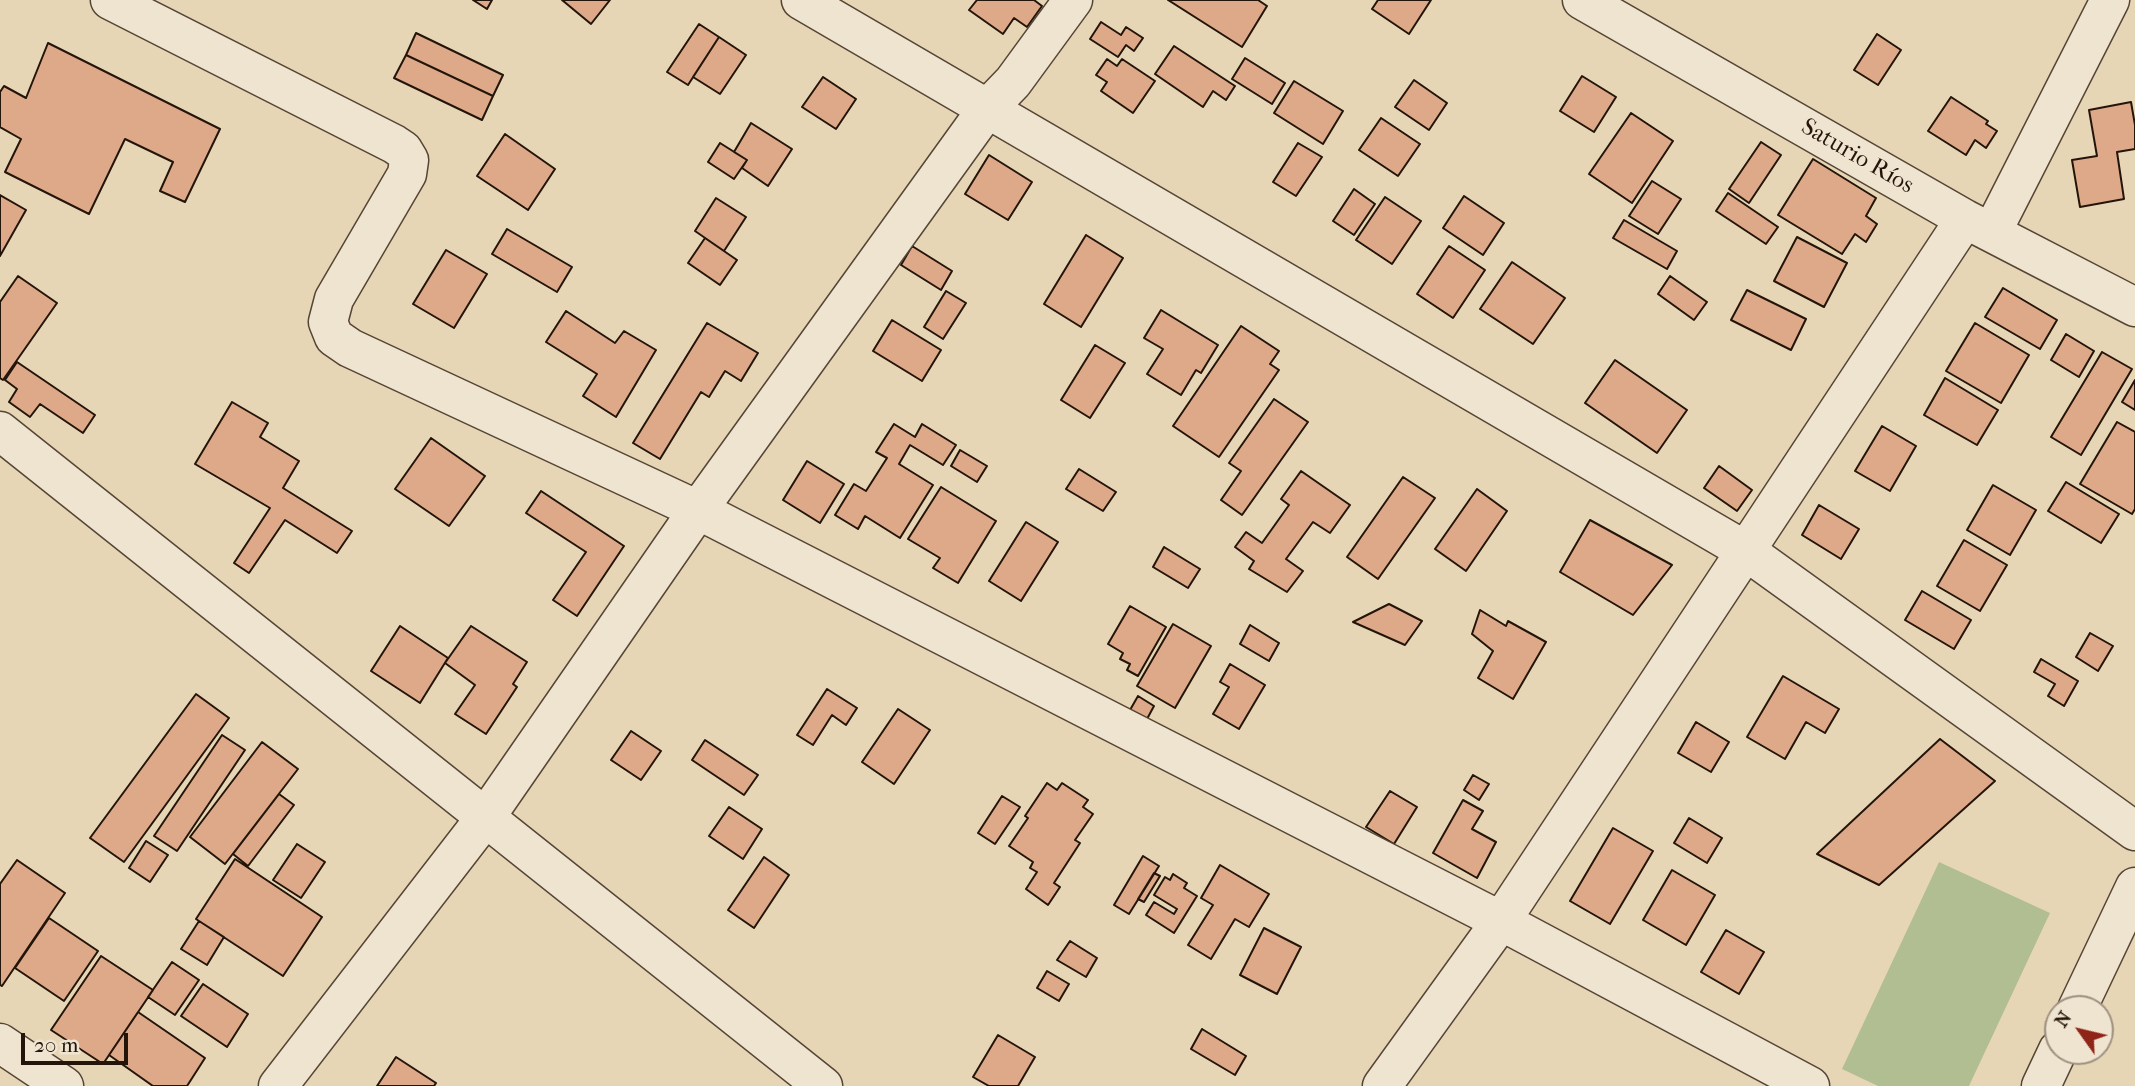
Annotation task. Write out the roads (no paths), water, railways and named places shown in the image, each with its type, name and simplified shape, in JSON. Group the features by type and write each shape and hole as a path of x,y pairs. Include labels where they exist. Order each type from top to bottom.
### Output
{"street":[{"path":"110,0 403,150 409,160 407,174 334,299 328,322 334,337 350,348 698,510 1501,921 1810,1086"},
{"path":"801,0 1746,551 2135,831"},
{"path":"278,1086 485,818 698,510 988,109 1013,82 1073,0"},
{"name":"Saturio Ríos","path":"1582,0 1978,226 2135,307"},
{"path":"1382,1086 1501,921 1746,551 1978,226 2110,0"},
{"path":"0,431 823,1086"},
{"path":"2084,995 2135,887"},
{"path":"0,1043 64,1086"},
{"path":"2041,1086 2051,1065"}]}
